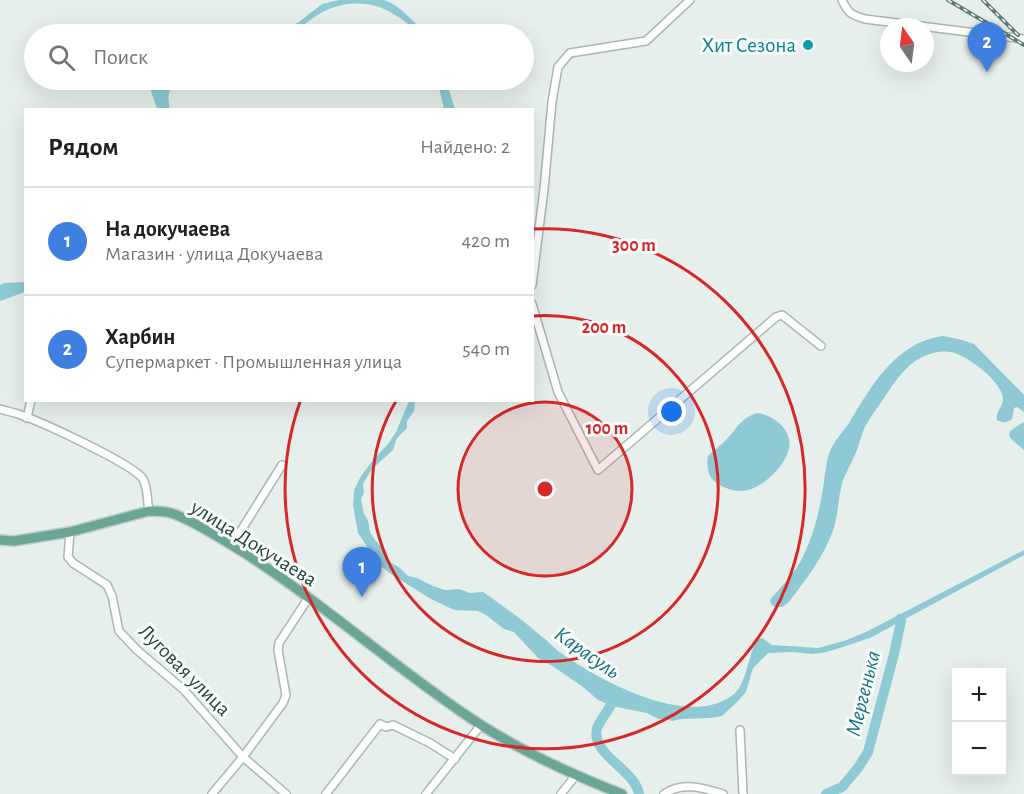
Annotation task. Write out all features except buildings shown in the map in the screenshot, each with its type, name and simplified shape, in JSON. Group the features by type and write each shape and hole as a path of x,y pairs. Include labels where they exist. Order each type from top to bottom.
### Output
{"main road":[{"path":"0,540 14,541 70,532 149,511"},
{"name":"улица Докучаева","path":"149,511 160,511 177,516 231,545 309,597 426,686 482,725 520,748 614,793"}],"street":[{"path":"534,269 552,102 558,67 570,53 646,41 690,0"},
{"path":"842,0 846,10 853,16 865,19 1024,39"},
{"path":"534,311 558,392 598,470 776,317 782,315 821,346"},
{"path":"27,418 31,402"},
{"path":"0,410 27,418 99,451 136,472 144,483 149,511"},
{"path":"231,545 282,465"},
{"name":"Луговая улица","path":"70,532 68,557 73,563 107,585 112,596 119,630 137,650 183,690 243,757 286,794"},
{"path":"212,794 284,703 286,695 278,650 279,642 309,597"},
{"path":"326,794 380,724 386,727 393,725 430,743 455,759"},
{"path":"426,794 482,725"},
{"path":"740,730 743,794"},
{"path":"561,794 576,775"},
{"path":"664,794 685,786 723,794"}],"water":[{"path":"339,0 384,0 395,5 416,24 408,24 392,13 375,6 347,4 329,9 306,24 295,24 322,4"},
{"path":"151,90 171,90 169,93 170,108 157,108"},
{"path":"439,90 449,90 455,108 444,108"},
{"path":"24,282 24,292 0,301 0,285"},
{"path":"943,336 974,344 1024,395 1024,412 1017,407 1014,408 1012,419 1005,422 997,420 1003,399 997,385 977,365 955,353 933,353 910,365 873,413 864,429 843,480 835,524 821,555 788,603 782,607 775,607 770,600 796,569 810,539 820,503 827,459 835,442 876,381 898,356 926,340"},
{"path":"409,402 415,402 414,411 407,421 407,428 397,438 393,450 372,469 363,484 364,493 361,499 370,532 385,551 390,562 408,576 445,590 483,592 558,651 596,675 644,697 669,704 693,707 715,704 734,694 745,676 757,640 762,638 772,645 818,648 847,640 1024,550 1024,555 870,638 827,652 768,653 753,668 746,692 722,716 672,721 658,719 647,713 612,706 598,700 583,687 538,658 514,632 504,629 478,611 454,610 429,598 378,563 358,533 353,505 354,490 361,476 396,432"},
{"path":"758,413 771,417 786,431 789,437 788,452 776,472 755,488 737,491 729,489 715,482 710,475 707,464 708,456 742,421"},
{"path":"1024,422 1024,450 1009,436 1012,430"}],"waterway":[{"name":"Мергенька","path":"826,794 842,787 868,752 894,654 900,619"},
{"name":"Мергенька","path":"616,695 597,728 597,738 606,754 630,777 639,794"}],"railway":[{"path":"948,0 1024,45"},
{"path":"983,0 1018,35"}],"place":[{"name":"Хит Сезона","path":"808,45"},
{"name":"Харбин","path":"987,72"},
{"name":"На докучаева","path":"362,597"}],"water label":[{"name":"Карасуль","path":"588,652"}]}
